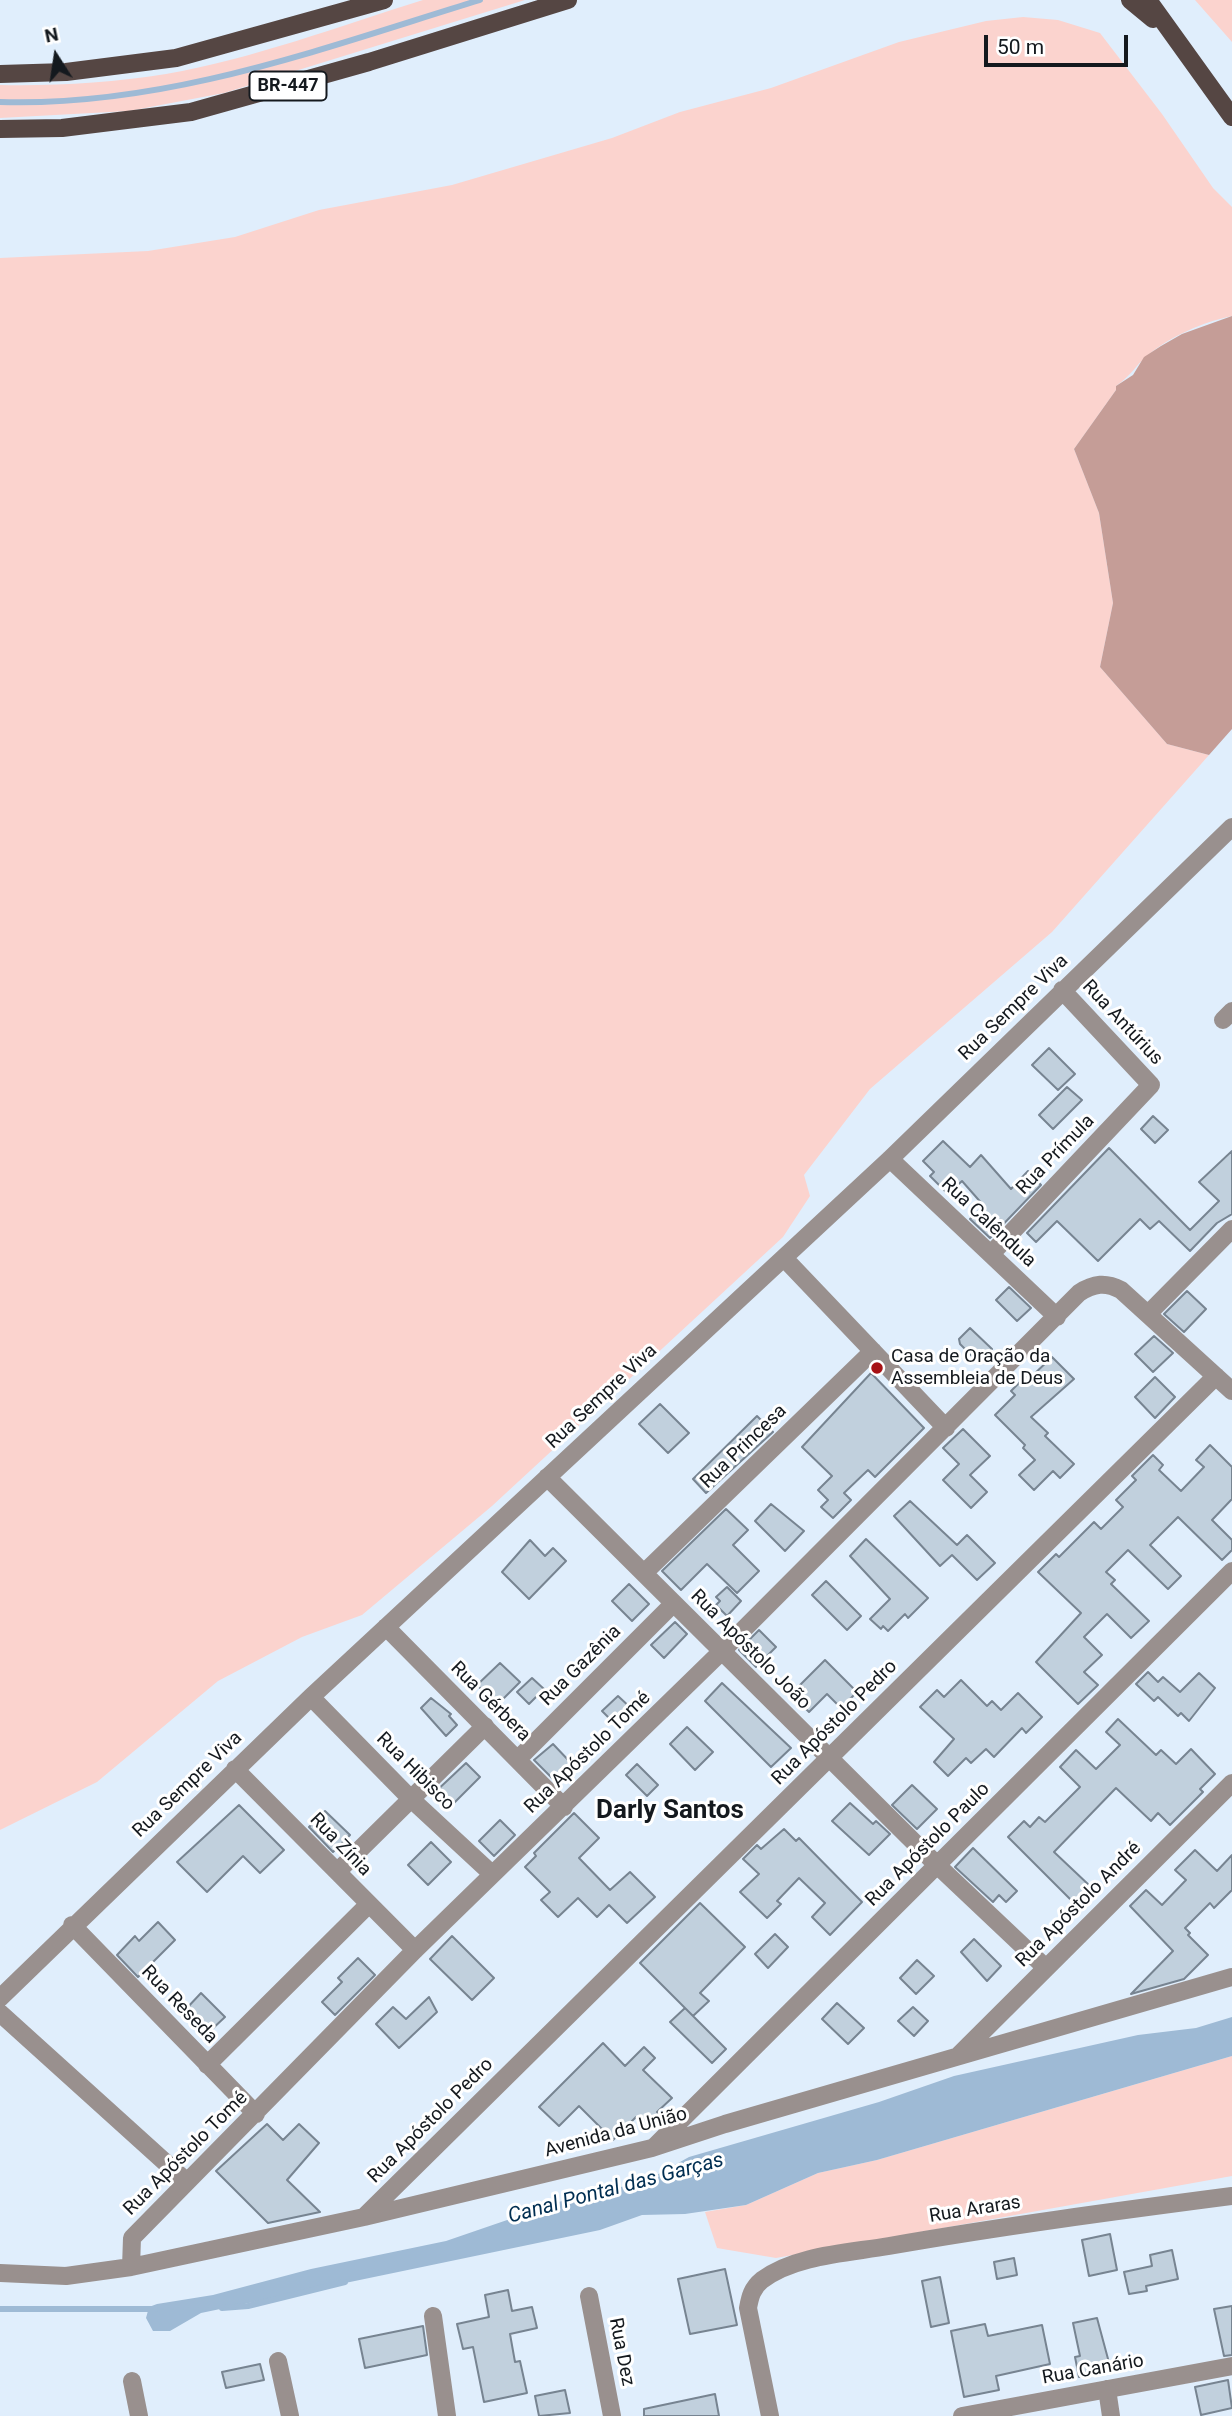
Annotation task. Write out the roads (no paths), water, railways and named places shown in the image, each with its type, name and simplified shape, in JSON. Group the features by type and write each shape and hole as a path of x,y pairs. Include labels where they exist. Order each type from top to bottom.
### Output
{"main road":[{"path":"0,74 78,71 176,58 384,0"},
{"name":"BR-447","path":"0,128 62,128 191,112 369,62 568,0"},
{"path":"1130,0 1169,33"},
{"path":"1148,0 1169,33 1232,117"}],"street":[{"name":"Rua Sempre Viva","path":"0,1998 72,1925 311,1697 890,1159 1232,827"},
{"name":"Rua Antúrius","path":"1062,990 1152,1085"},
{"name":"Rua Prímula","path":"991,1254 1152,1085"},
{"name":"Rua Calêndula","path":"890,1159 1057,1317"},
{"path":"1232,1229 1149,1313 1232,1391"},
{"path":"784,1258 946,1428"},
{"name":"Rua Apóstolo Tomé","path":"131,2267 132,2238 415,1950 722,1651 1079,1293 1109,1284 1121,1290 1149,1313"},
{"name":"Rua Princesa","path":"644,1573 873,1351"},
{"name":"Rua Apóstolo Pedro","path":"363,2217 1216,1376"},
{"name":"Rua Apóstolo João","path":"547,1477 937,1865 1046,1968"},
{"name":"Rua Apóstolo Paulo","path":"652,2148 1232,1571"},
{"name":"Rua Gazênia","path":"518,1759 674,1603"},
{"name":"Rua Gérbera","path":"386,1627 564,1807"},
{"name":"Rua Hibisco","path":"311,1697 411,1799 492,1874"},
{"path":"338,1871 485,1726"},
{"name":"Rua Zínia","path":"235,1769 415,1950"},
{"name":"Rua Apóstolo André","path":"957,2057 1232,1783"},
{"path":"207,2065 369,1905"},
{"name":"Rua Reseda","path":"72,1925 256,2114"},
{"name":"Avenida da União","path":"0,2273 66,2276 131,2267 363,2217 652,2148 1232,1977"},
{"path":"0,2013 187,2182"},
{"name":"Rua Araras","path":"770,2416 748,2308 750,2293 761,2281 788,2267 994,2227 1232,2196"},
{"name":"Rua Dez","path":"589,2296 612,2416"},
{"path":"433,2316 447,2416"},
{"path":"278,2361 289,2416"},
{"name":"Rua Canário","path":"962,2416 1232,2366"},
{"path":"132,2381 139,2416"},
{"path":"1107,2389 1111,2416"}],"water":[{"path":"1232,2017 1232,2056 877,2160 818,2173 746,2205 685,2214 642,2215 600,2230 201,2313 170,2331 153,2331 146,2318 149,2307 157,2304 213,2295 311,2269 446,2241 513,2218 529,2209 653,2177 689,2157 879,2102 954,2076 1138,2035 1196,2028"}],"waterway":[{"path":"0,102 62,101 184,85 303,55 480,0"},
{"name":"Canal Pontal das Garças","path":"222,2308 248,2306 345,2282"},
{"name":"Canal Pontal das Garças","path":"0,2309 155,2309"}],"place":[{"name":"Casa de Oração da Assembleia de Deus","path":"877,1368"}],"district":[{"name":"Darly Santos","path":"670,1811"}]}
